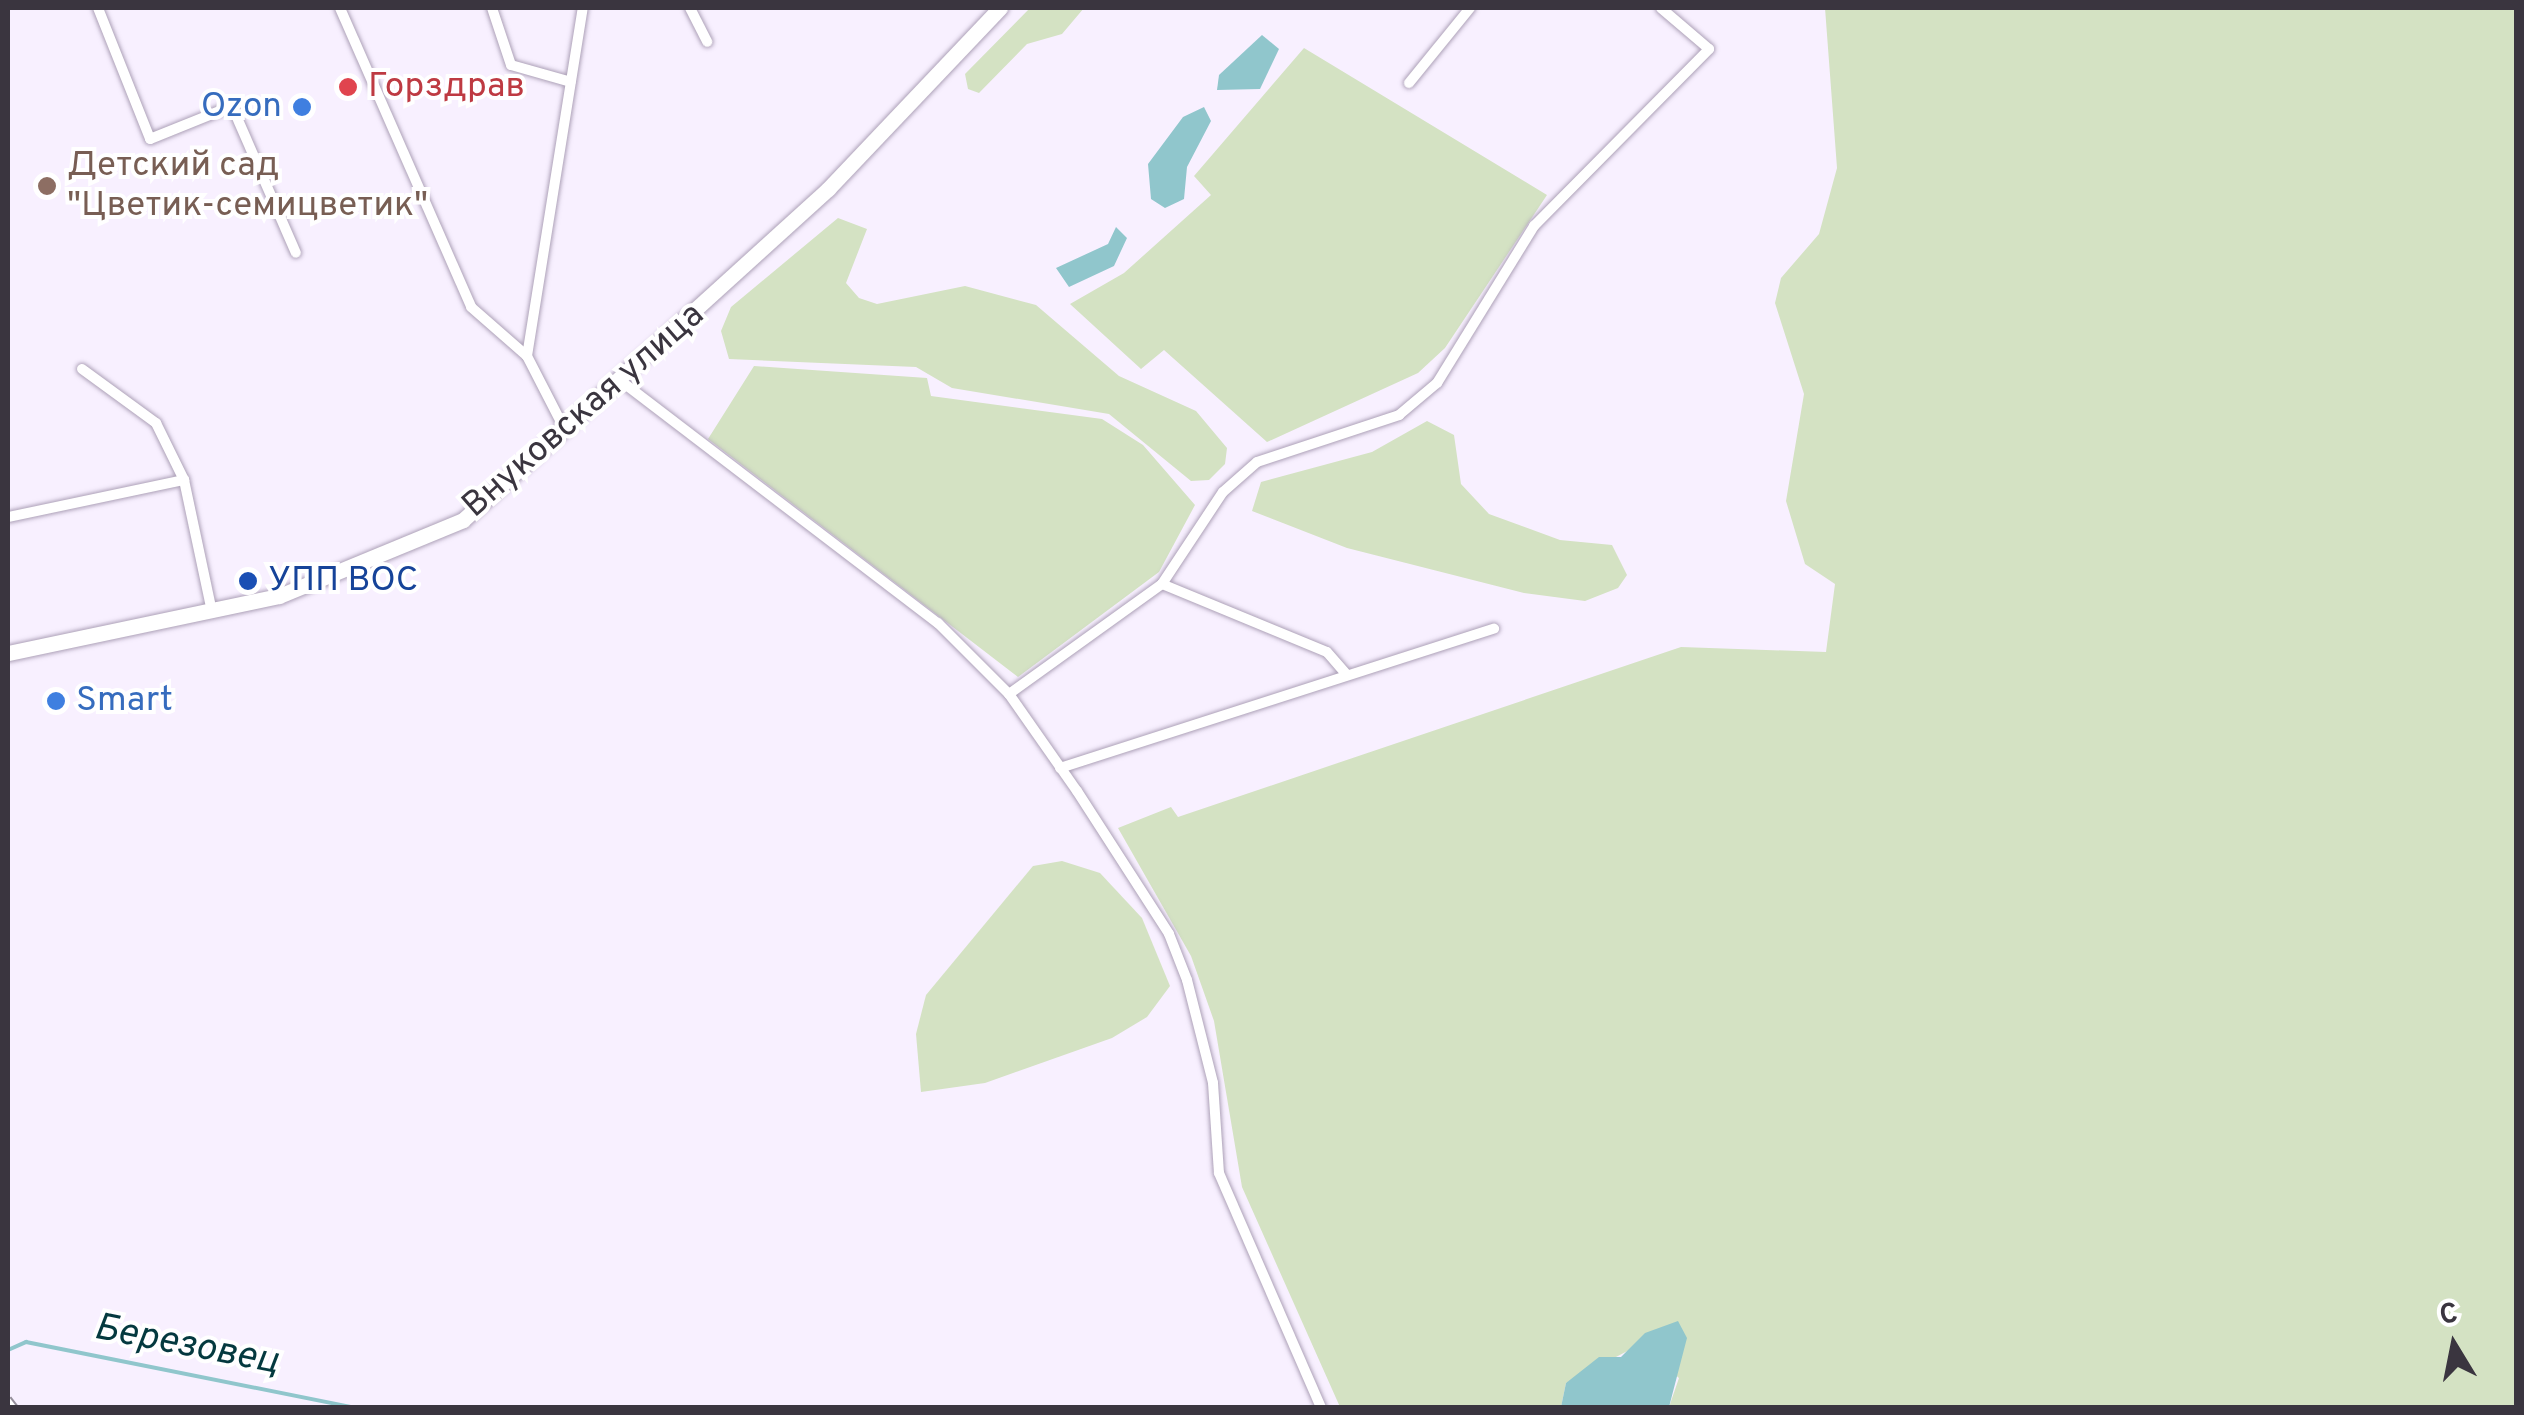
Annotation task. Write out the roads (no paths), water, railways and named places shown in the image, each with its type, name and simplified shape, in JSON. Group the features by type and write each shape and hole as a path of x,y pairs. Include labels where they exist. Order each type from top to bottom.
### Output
{"main road":[{"name":"Внуковская улица","path":"8,653 212,612 331,580 433,538 566,431 828,190 1000,8"}],"street":[{"path":"98,8 150,139 232,106 296,253"},
{"path":"340,8 471,307 527,356 566,431"},
{"path":"492,8 510,65 571,82"},
{"path":"527,356 583,8"},
{"path":"690,8 707,42"},
{"path":"1409,82 1470,8"},
{"path":"1009,694 1162,584 1223,492 1257,462 1400,415 1437,383 1534,226 1709,49 1662,8"},
{"path":"82,369 156,423 184,480 212,612"},
{"path":"621,381 938,624 1009,694 1060,768 1175,950 1213,1083 1219,1173 1321,1408"},
{"path":"8,517 184,480"},
{"path":"1162,584 1327,652 1347,675"},
{"path":"1060,768 1494,629"}],"water":[{"path":"1262,35 1279,49 1260,89 1217,90 1219,75"},
{"path":"1204,107 1211,121 1187,167 1184,199 1165,208 1151,199 1148,164 1183,117"},
{"path":"1116,227 1127,238 1114,266 1069,287 1056,268 1108,244"},
{"path":"1678,1321 1687,1338 1669,1407 1561,1407 1566,1383 1599,1357 1621,1357 1645,1333"}],"waterway":[{"name":"Березовец","path":"8,1350 26,1342 355,1408"}],"railway":[{"path":"8,1399 15,1408"}],"place":[{"name":"Горздрав","path":"348,87"},
{"name":"Ozon","path":"302,107"},
{"name":"Детский сад \"Цветик-семицветик\"","path":"47,186"},
{"name":"УПП ВОС","path":"248,581"},
{"name":"Smart","path":"56,701"}]}
